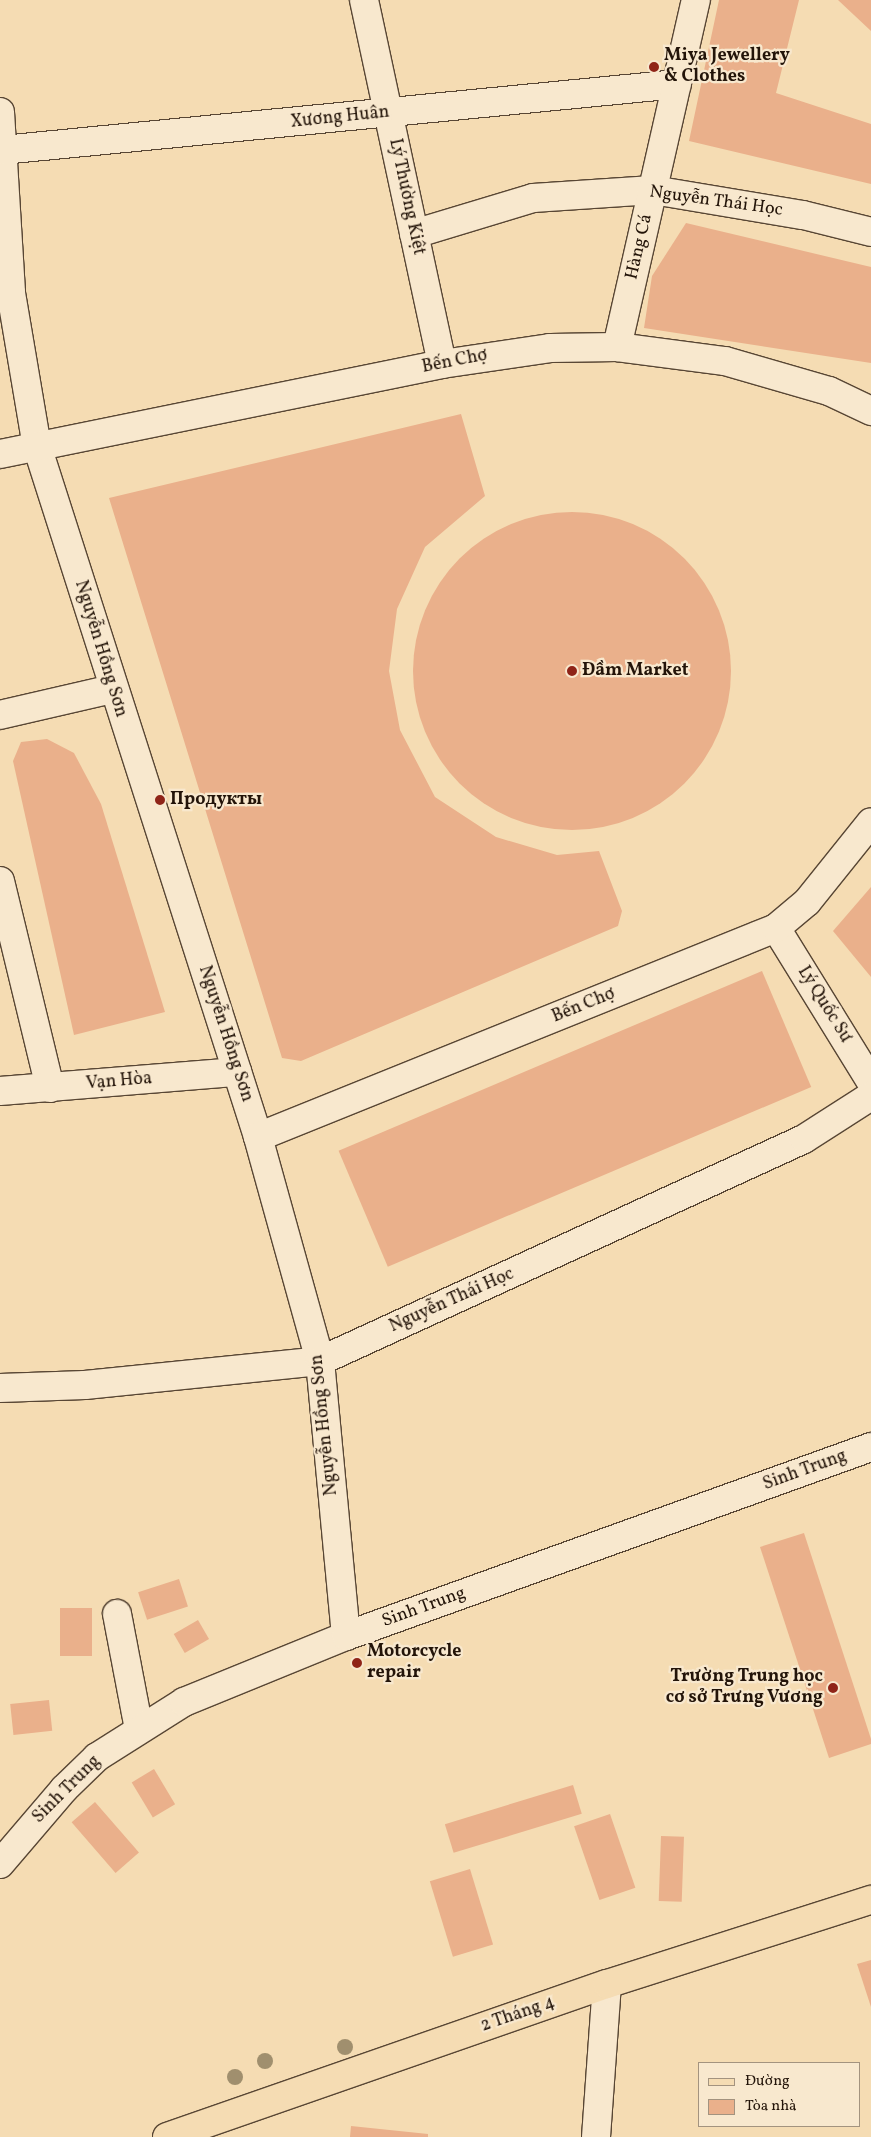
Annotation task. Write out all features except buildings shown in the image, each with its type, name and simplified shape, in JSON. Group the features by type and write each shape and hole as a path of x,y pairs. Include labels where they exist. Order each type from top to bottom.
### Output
{"main road":[{"name":"2 Tháng 4","path":"182,2134 607,1984 871,1900"}],"street":[{"name":"Lý Thường Kiệt","path":"364,0 442,364"},
{"name":"Hàng Cá","path":"617,347 696,0"},
{"name":"Xương Huân","path":"2,150 677,84"},
{"name":"Nguyễn Hồng Sơn","path":"0,112 6,291 36,446 112,689 258,1137 320,1361 346,1636"},
{"name":"Nguyễn Thái Học","path":"414,234 533,198 653,190 803,215 871,232"},
{"name":"Bến Chợ","path":"0,454 442,364 550,348 617,347 725,361 829,390 870,409"},
{"path":"0,715 112,689"},
{"name":"Bến Chợ","path":"258,1137 776,928 813,895 871,822"},
{"path":"0,881 50,1088"},
{"name":"Lý Quốc Sư","path":"776,928 871,1082"},
{"name":"Vạn Hòa","path":"0,1091 237,1072"},
{"name":"Nguyễn Thái Học","path":"0,1388 85,1385 320,1361 804,1138 871,1096"},
{"name":"Sinh Trung","path":"0,1864 64,1789 97,1758 139,1729 184,1702 346,1636 871,1447"},
{"path":"117,1614 139,1729"},
{"path":"596,2137 607,1984"}],"place":[{"name":"Miya Jewellery & Clothes","path":"654,67"},
{"name":"Đầm Market","path":"572,671"},
{"name":"Продукты","path":"160,800"},
{"name":"Motorcycle repair","path":"357,1663"},
{"name":"Trường Trung học cơ sở Trưng Vương","path":"833,1688"}]}
